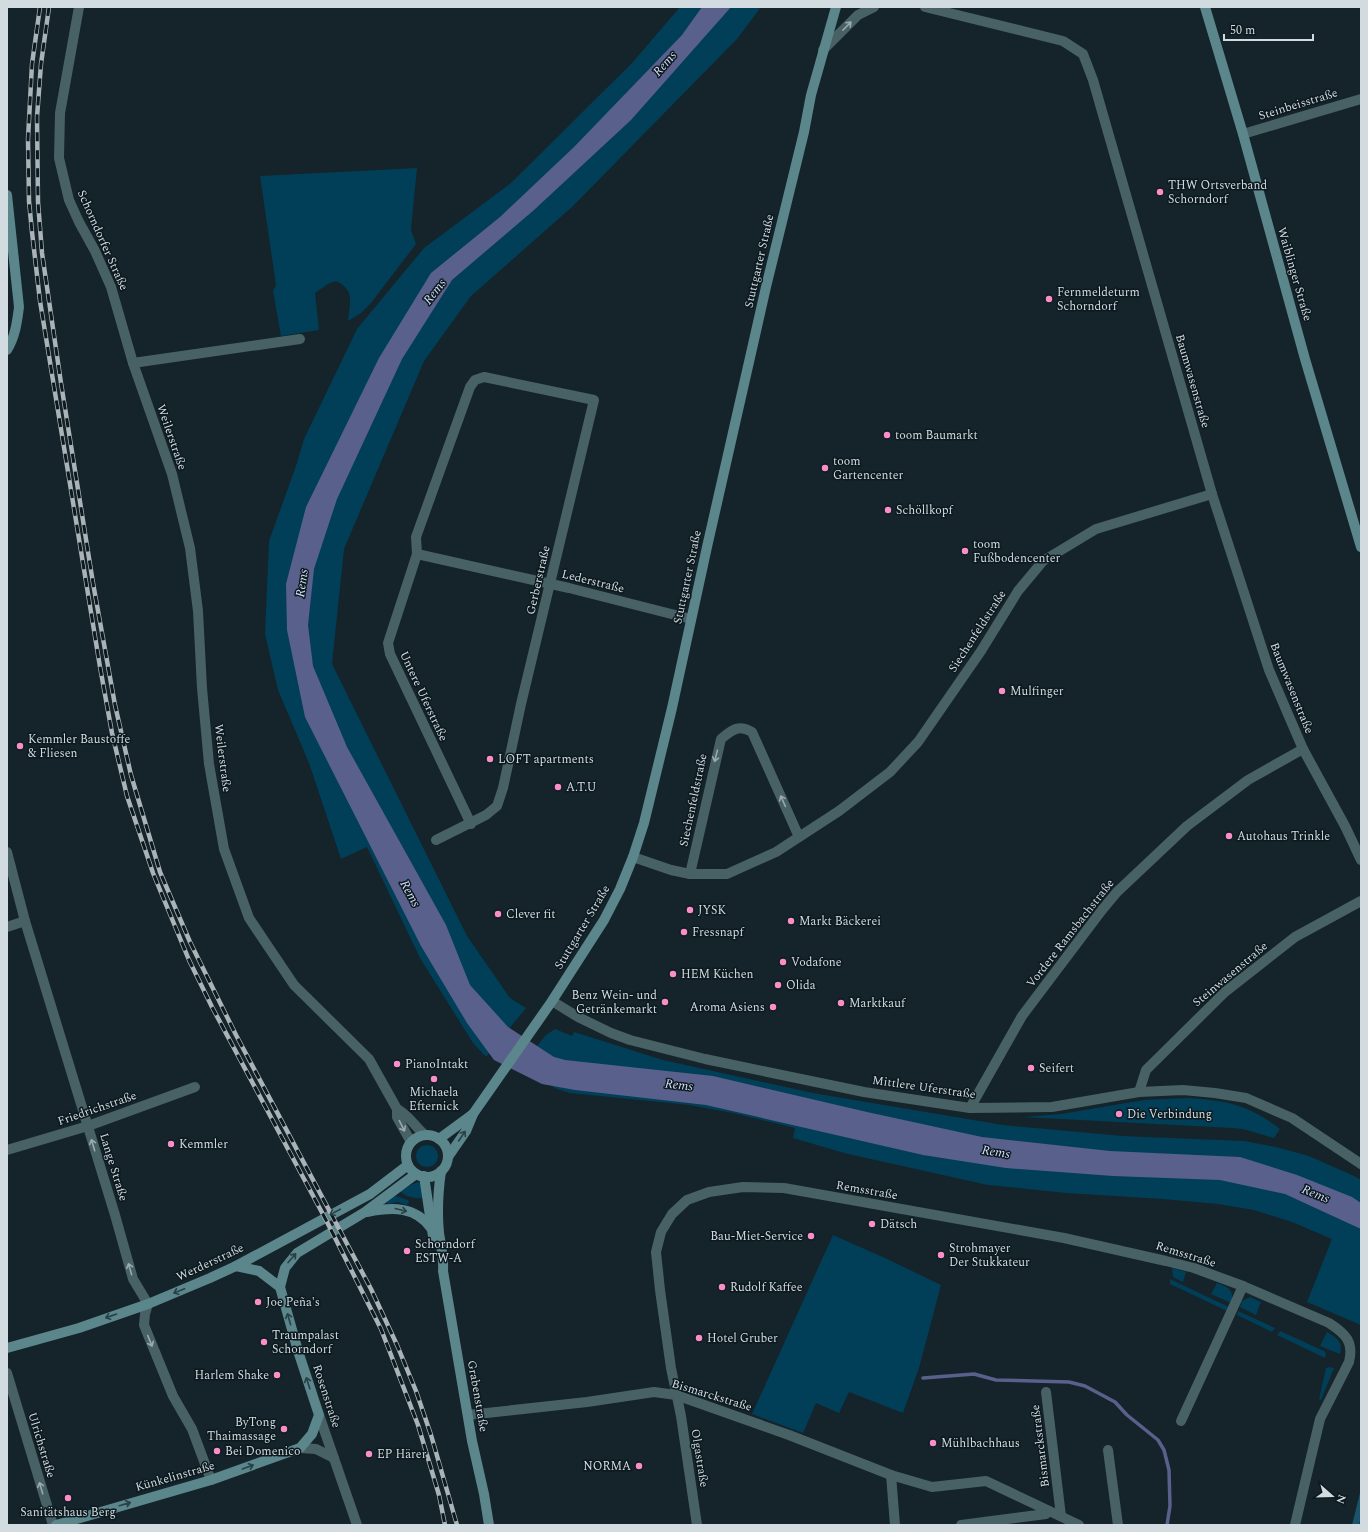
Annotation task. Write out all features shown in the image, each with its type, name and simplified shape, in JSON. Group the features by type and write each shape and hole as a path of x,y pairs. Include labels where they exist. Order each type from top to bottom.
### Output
{"main road":[{"name":"Stuttgarter Straße","path":"448,1157 466,1131 473,1114 552,1001 604,920 620,889 633,857 651,795 766,287 804,132 811,95 836,7"},
{"name":"Waiblinger Straße","path":"1205,7 1243,134 1306,359 1361,547"},
{"path":"7,195 19,307 17,324 12,342 7,350"},
{"name":"Stuttgarter Straße","path":"439,1139 473,1114"},
{"path":"425,1135 433,1136 439,1139 447,1149 448,1157 446,1164 441,1171 434,1175 420,1175 408,1164 406,1152 411,1142 417,1137 425,1135"},
{"name":"Werderstraße","path":"7,1348 79,1328 148,1304 236,1266 370,1194 408,1164"},
{"name":"Grabenstraße","path":"441,1171 437,1201 439,1233 444,1262 443,1271 489,1525"},
{"name":"Grabenstraße","path":"420,1175 438,1265 443,1271"},
{"name":"Rosenstraße","path":"319,1415 298,1351 280,1287 284,1268 296,1252 365,1212 420,1175"},
{"path":"365,1212 385,1208 398,1208 421,1217 432,1229"},
{"path":"236,1266 259,1271 280,1287"},
{"path":"300,1448 312,1434 319,1415"},
{"name":"Künkelinstraße","path":"54,1525 211,1480 300,1448"}],"street":[{"name":"Schorndorfer Straße","path":"79,7 60,113 59,158 69,200 111,286 133,363"},
{"path":"823,50 858,16 874,7"},
{"name":"Baumwasenstraße","path":"925,7 1063,41 1083,54 1093,80 1212,494 1269,670 1303,749 1345,826 1361,860"},
{"name":"Steinbeisstraße","path":"1243,134 1361,99"},
{"path":"133,363 300,339"},
{"name":"Weilerstraße","path":"133,363 172,474 190,548 198,611 202,688 209,764 224,849 249,918 294,985 369,1059 397,1109 397,1117 411,1142"},
{"name":"Untere Uferstraße","path":"471,824 390,654 388,643 412,574 417,554 416,537 470,387 476,380 484,377"},
{"name":"Gerberstraße","path":"436,840 486,816 497,806 594,400 484,377"},
{"name":"Siechenfeldstraße","path":"633,857 671,870 690,874 727,874 776,852 839,811 890,772 918,742 981,651 1018,591 1043,561 1096,529 1212,494"},
{"name":"Lederstraße","path":"417,554 550,584 691,619"},
{"name":"Siechenfeldstraße","path":"690,874 721,739 733,729 745,728 752,732 799,837"},
{"name":"Vordere Ramsbachstraße","path":"970,1108 1022,1016 1117,892 1187,826 1248,780 1303,749"},
{"name":"Lange Straße","path":"7,852 25,921 115,1215 133,1279 148,1304"},
{"name":"Steinwasenstraße","path":"1139,1092 1146,1070 1225,992 1295,937 1361,901"},
{"path":"7,927 25,921"},
{"name":"Mittlere Uferstraße","path":"552,1001 578,1017 611,1033 630,1040 705,1059 864,1092 970,1108 1052,1107 1139,1092 1183,1090 1246,1098 1292,1118 1361,1164"},
{"name":"Friedrichstraße","path":"7,1150 88,1126 195,1087"},
{"name":"Weilerstraße","path":"397,1109 405,1113 416,1128 425,1135"},
{"name":"Remsstraße","path":"676,1395 670,1368 656,1252 661,1232 672,1214 687,1200 709,1192 743,1187 784,1188 1064,1238 1194,1268 1243,1286 1330,1323 1339,1329 1346,1337 1351,1346 1349,1362 1320,1419 1295,1525"},
{"path":"1181,1421 1243,1286"},
{"path":"148,1304 144,1325 173,1396 192,1429 211,1480"},
{"name":"Ulrichstraße","path":"7,1373 54,1525"},
{"name":"Bismarckstraße","path":"468,1415 587,1402 654,1392 676,1395 789,1435 891,1475 932,1487 986,1481 1046,1511 1061,1516 1079,1525"},
{"name":"Bismarckstraße","path":"1046,1392 1061,1516"},
{"name":"Olgastraße","path":"676,1395 681,1416 697,1525"},
{"name":"Rosenstraße","path":"319,1415 358,1525"},
{"name":"Künkelinstraße","path":"300,1448 316,1449 334,1458"},
{"path":"1108,1450 1118,1525"},
{"path":"891,1475 895,1525"},
{"path":"961,1525 1046,1511 1047,1525"}],"shaded area":[{"path":"680,7 761,7 737,39 572,207 471,296 424,361 344,549 332,664 467,936 510,998 526,1008 486,1057 473,1043 420,958 367,847 341,859 309,763 278,690 265,634 269,541 304,439 357,329 424,248 511,183 632,63"},
{"path":"417,168 411,230 416,244 371,303 361,313 348,321 350,302 349,293 346,288 336,281 328,284 315,293 319,330 281,336 273,291 276,285 260,176"},
{"path":"555,1029 572,1036 574,1032 663,1060 813,1093 1003,1125 1123,1136 1244,1141 1276,1147 1309,1156 1361,1180 1361,1325 1307,1302 1332,1239 1292,1222 1254,1210 1218,1204 1066,1193 988,1185 844,1153 793,1138 795,1128 733,1113 689,1105 570,1093 550,1085 537,1046 546,1035"},
{"path":"1185,1098 1212,1100 1235,1105 1257,1114 1280,1129 1274,1138 1243,1129 1232,1128 1023,1117 1061,1114 1144,1100"},
{"path":"427,1145 435,1148 438,1156 435,1164 427,1167 419,1164 416,1156 419,1148"},
{"path":"418,1182 421,1184 425,1198 411,1197 399,1190"},
{"path":"393,1195 408,1200 409,1202 407,1205 397,1202 389,1204 386,1203"},
{"path":"833,1235 941,1285 919,1368 903,1413 849,1392 839,1413 816,1403 803,1433 752,1414"},
{"path":"1172,1268 1186,1272 1183,1282 1173,1277"},
{"path":"1170,1279 1229,1307 1227,1311 1170,1284"},
{"path":"1217,1283 1230,1290 1232,1295 1231,1303 1211,1294"},
{"path":"1250,1297 1261,1302 1256,1315 1240,1307 1242,1301"},
{"path":"1238,1311 1275,1328 1272,1332 1237,1315"},
{"path":"1280,1331 1324,1351 1326,1353 1325,1358 1277,1335"},
{"path":"1327,1332 1334,1336 1340,1343 1340,1354 1320,1346"},
{"path":"1326,1368 1334,1368 1321,1400 1319,1399"},
{"path":"1361,1489 1361,1517 1359,1525 1352,1525"}],"water":[{"name":"Rems","path":"702,7 731,7 631,120 534,210 452,280 402,359 337,499 314,569 308,625 313,666 347,747 446,925 470,985 508,1027 554,1057 565,1060 713,1076 982,1137 1110,1151 1240,1157 1297,1175 1352,1197 1361,1203 1361,1229 1285,1194 1220,1180 1113,1176 1006,1168 923,1155 706,1105 575,1090 542,1084 494,1060 467,1023 421,946 305,717 287,630 286,584 306,507 379,358 431,273 500,217 574,147 682,35"}],"waterway":[{"path":"923,1378 974,1374 996,1380 1069,1382 1085,1386 1115,1402 1127,1415 1158,1440 1164,1450 1169,1470 1170,1506 1167,1525"}],"railway":[{"path":"40,7 32,64 28,139 29,201 32,232 40,301 100,667 112,733 127,796 153,873 189,960 212,1007 326,1220 381,1329 418,1425 439,1495 445,1525"},
{"path":"49,7 41,64 37,117 38,202 42,253 93,583 115,705 131,775 160,872 190,942 236,1035 371,1289 397,1345 416,1391 431,1435 457,1525"}],"place":[{"name":"THW Ortsverband Schorndorf","path":"1160,192"},
{"name":"Fernmeldeturm Schorndorf","path":"1049,299"},
{"name":"toom Baumarkt","path":"887,435"},
{"name":"toom Gartencenter","path":"825,468"},
{"name":"Schöllkopf","path":"888,510"},
{"name":"toom Fußbodencenter","path":"965,551"},
{"name":"Mulfinger","path":"1002,691"},
{"name":"Kemmler Baustoffe & Fliesen","path":"20,746"},
{"name":"LOFT apartments","path":"490,759"},
{"name":"A.T.U","path":"558,787"},
{"name":"Autohaus Trinkle","path":"1229,836"},
{"name":"JYSK","path":"690,910"},
{"name":"Clever fit","path":"498,914"},
{"name":"Markt Bäckerei","path":"791,921"},
{"name":"Fressnapf","path":"684,932"},
{"name":"Vodafone","path":"783,962"},
{"name":"HEM Küchen","path":"673,974"},
{"name":"Olida","path":"778,985"},
{"name":"Benz Wein- und Getränkemarkt","path":"665,1002"},
{"name":"Marktkauf","path":"841,1003"},
{"name":"Aroma Asiens","path":"773,1007"},
{"name":"PianoIntakt","path":"397,1064"},
{"name":"Seifert","path":"1031,1068"},
{"name":"Michaela Efternick","path":"434,1079"},
{"name":"Die Verbindung","path":"1119,1114"},
{"name":"Kemmler","path":"171,1144"},
{"name":"Dätsch","path":"872,1224"},
{"name":"Bau-Miet-Service","path":"811,1236"},
{"name":"Schorndorf ESTW-A","path":"407,1251"},
{"name":"Strohmayer Der Stukkateur","path":"941,1255"},
{"name":"Rudolf Kaffee","path":"722,1287"},
{"name":"Joe Peña's","path":"258,1302"},
{"name":"Hotel Gruber","path":"699,1338"},
{"name":"Traumpalast Schorndorf","path":"264,1342"},
{"name":"Harlem Shake","path":"277,1375"},
{"name":"ByTong Thaimassage","path":"284,1429"},
{"name":"Mühlbachhaus","path":"933,1443"},
{"name":"Bei Domenico","path":"217,1451"},
{"name":"EP Härer","path":"369,1454"},
{"name":"NORMA","path":"639,1466"},
{"name":"Sanitätshaus Berg","path":"68,1498"}]}
